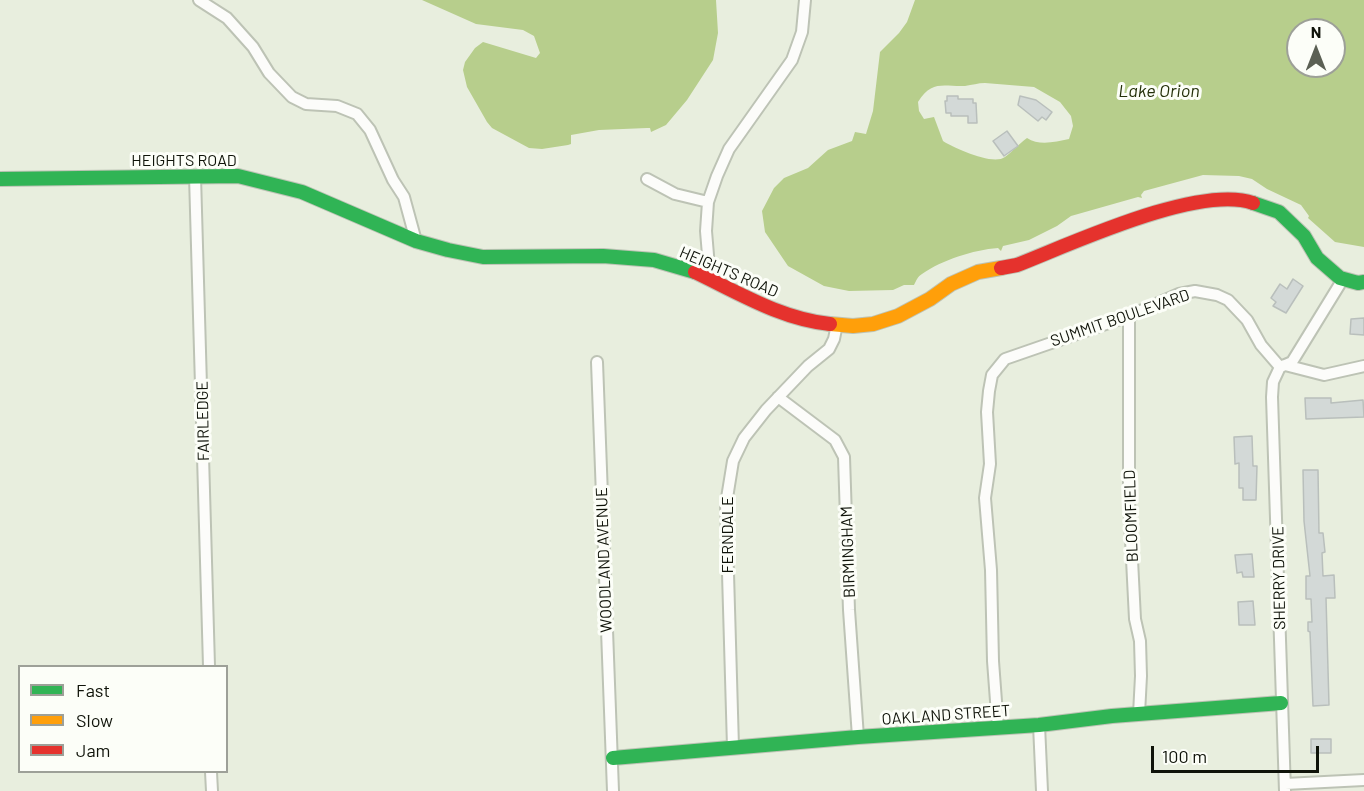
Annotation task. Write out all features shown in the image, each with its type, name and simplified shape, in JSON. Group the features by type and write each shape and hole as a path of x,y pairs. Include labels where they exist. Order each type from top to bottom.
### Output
{"street":[{"path":"199,0 227,18 253,47 269,73 292,97 306,104 337,106 357,114 370,130 404,198 416,241"},
{"path":"710,279 706,231 708,202 729,149 792,60 802,32 805,0"},
{"name":"FAIRLEDGE","path":"195,176 209,665"},
{"name":"HEIGHTS ROAD","path":"0,179 238,176 302,192 416,241 448,250 483,256 603,256 654,260 681,267 760,304 805,321 853,326 873,324 898,316 930,299 951,284 978,272 1017,265 1128,222 1178,206 1221,198 1248,201 1279,212 1304,236 1317,258 1343,279"},
{"path":"647,179 675,194 708,202"},
{"path":"1343,279 1358,283 1364,282"},
{"name":"SHERRY DRIVE","path":"1285,787 1273,382 1283,366 1292,362 1343,279"},
{"name":"SUMMIT BOULEVARD","path":"998,728 993,661 991,570 985,498 990,464 988,391 992,375 1005,358 1129,316 1179,294 1196,291 1217,295 1228,300 1247,320 1261,345 1283,366"},
{"name":"BLOOMFIELD","path":"1129,316 1129,500 1135,620 1140,641 1139,714"},
{"name":"FERNDALE","path":"733,747 726,504 733,461 744,438 778,397 829,349 837,324"},
{"name":"WOODLAND AVENUE","path":"597,362 613,791"},
{"path":"1283,366 1324,375 1364,366"},
{"name":"BIRMINGHAM","path":"778,397 835,440 844,457 849,610 858,737"},
{"name":"OAKLAND STREET","path":"612,758 858,737 1039,725 1139,714 1281,703"},
{"path":"1039,725 1042,791"},
{"path":"212,773 212,791"},
{"path":"1285,787 1364,780"}],"water":[{"path":"422,0 716,0 718,33 713,60 687,100 666,125 651,132 650,128 599,130 571,135 571,144 568,145 542,149 529,148 492,128 467,87 463,70 465,62 475,48 483,42 536,58 540,53 534,36 523,30 476,24"},
{"name":"Lake Orion","path":"915,0 1364,0 1364,247 1335,242 1308,218 1309,216 1301,205 1267,189 1252,179 1239,176 1203,175 1144,191 1142,198 1138,197 1071,216 1029,240 1003,246 1001,251 998,248 988,249 948,260 921,275 914,285 904,285 893,290 849,291 824,286 788,266 765,232 762,211 774,188 784,178 808,168 828,150 852,141 855,132 866,134 873,111 880,52 907,22","holes":["985,83 1034,87 1060,102 1071,116 1073,126 1069,139 1042,143 1027,138 1005,157 999,159 983,158 964,152 943,141 934,117 924,119 919,111 918,102 928,90 934,87"]}],"building":[{"path":"947,96 973,99 973,103 976,103 977,123 968,123 968,116 951,116 951,113 946,113"},
{"path":"1020,96 1036,100 1052,112 1046,120 1042,117 1038,121 1018,105"},
{"path":"1007,131 1018,146 1004,156 993,141"},
{"path":"1293,279 1303,286 1286,313 1273,306 1276,302 1271,298 1280,284 1287,289"},
{"path":"1364,318 1364,335 1350,334 1351,319"},
{"path":"1305,398 1331,398 1331,403 1363,400 1364,417 1306,419"},
{"path":"1252,436 1253,466 1257,466 1256,500 1243,500 1243,488 1239,488 1239,463 1235,464 1234,437"},
{"path":"1303,470 1318,470 1319,533 1323,533 1325,552 1322,553 1323,576 1334,575 1335,598 1326,598 1329,705 1313,706 1310,632 1308,631 1308,622 1312,622 1311,599 1306,599 1306,576 1310,576 1304,521"},
{"path":"1252,554 1254,577 1243,577 1242,572 1237,573 1235,555"},
{"path":"1253,601 1255,625 1239,625 1238,602"},
{"path":"1311,739 1331,739 1331,753 1311,753"}],"traffic: fast":[{"path":"0,179 238,176 302,192 416,241 448,250 483,257 603,256 654,260 695,272"},
{"path":"1253,203 1279,212 1304,236 1317,258 1340,278 1358,283 1364,282"},
{"path":"613,758 858,737 1039,725 1112,716 1281,703"}],"traffic: slow":[{"path":"830,324 853,326 873,324 898,316 930,299 951,284 978,272 1001,268"}],"traffic: jam":[{"path":"1001,268 1017,265 1101,231 1169,209 1230,199 1253,203"},
{"path":"695,272 777,311 830,324"}]}
